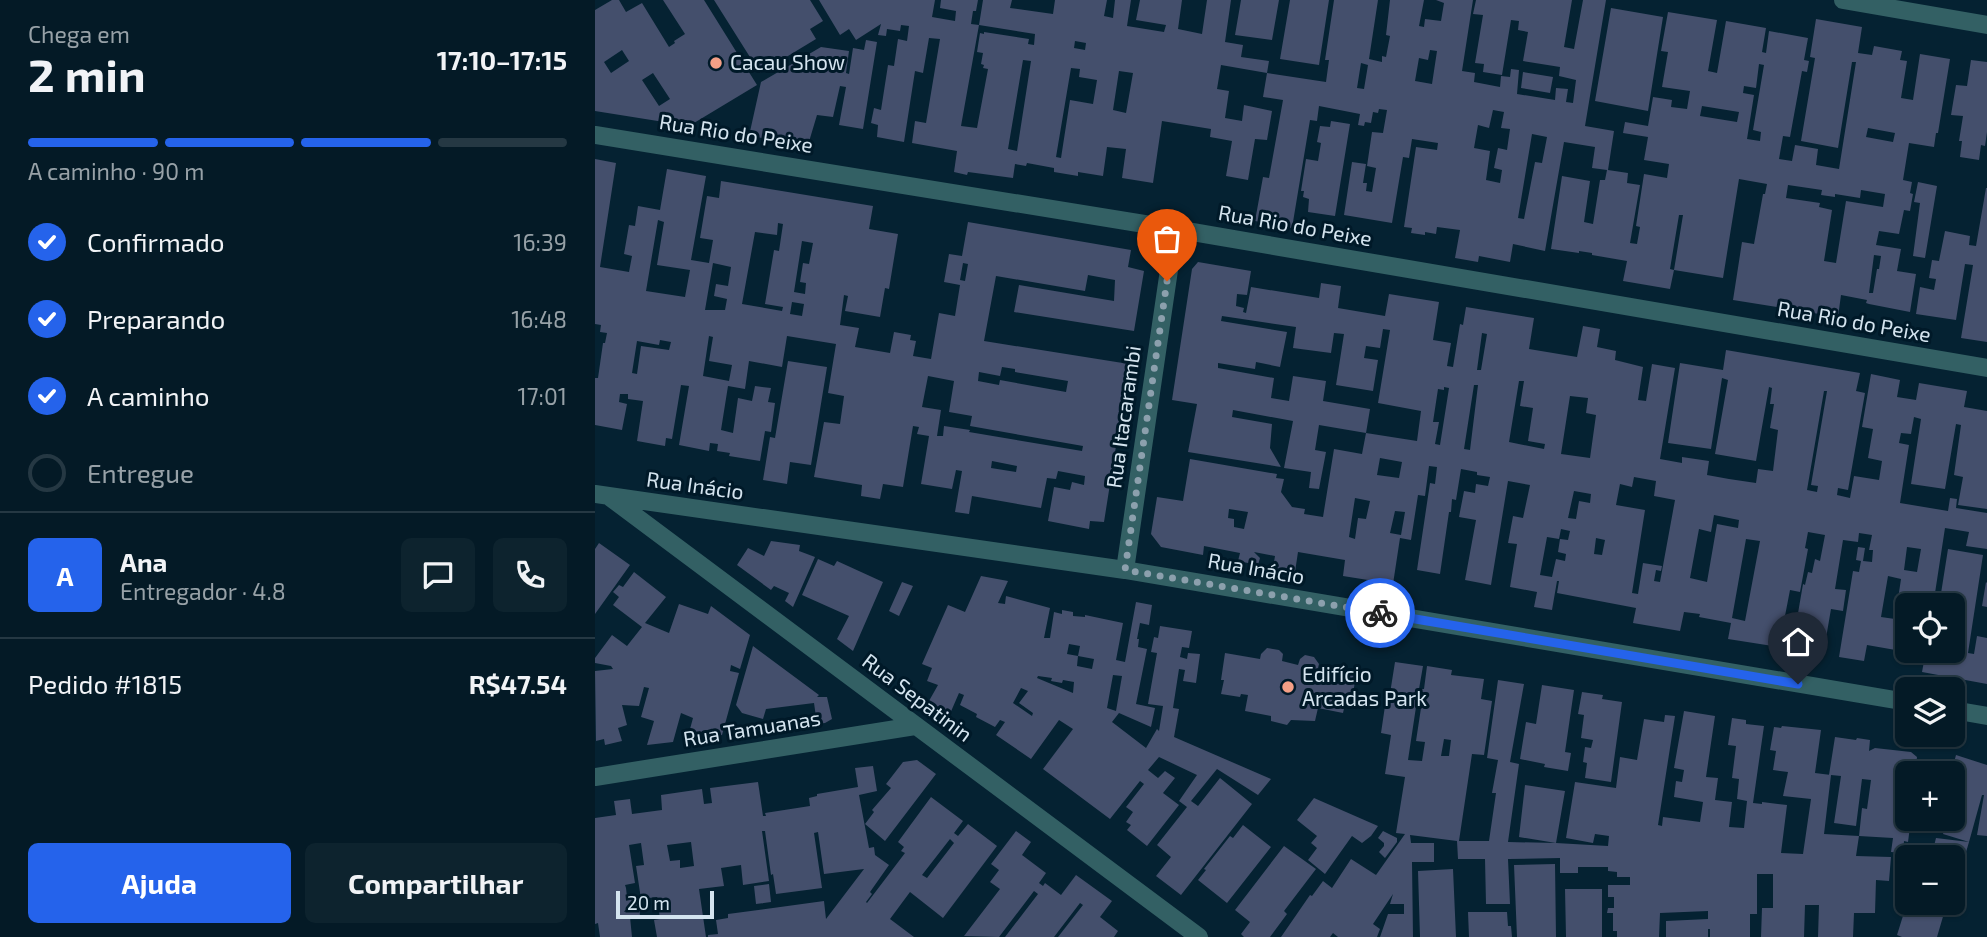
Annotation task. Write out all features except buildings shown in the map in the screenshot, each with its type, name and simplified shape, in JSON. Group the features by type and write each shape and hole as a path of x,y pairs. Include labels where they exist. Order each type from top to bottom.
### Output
{"street":[{"path":"1843,0 1987,25"},
{"name":"Rua Rio do Peixe","path":"595,135 1175,229 1987,368"},
{"name":"Rua Itacarambi","path":"1125,570 1175,229"},
{"name":"Rua Inácio","path":"601,495 1125,570 1895,700"},
{"name":"Rua Sepatinin","path":"601,495 1199,937"},
{"path":"1965,712 1987,716"},
{"name":"Rua Tamuanas","path":"595,777 915,726"}],"way so far":[{"path":"1167,281 1125,570 1380,613"}],"place":[{"name":"Cacau Show","path":"716,63"},
{"name":"Edifício Arcadas Park","path":"1288,687"}],"route":[{"path":"1380,613 1798,684"}]}
